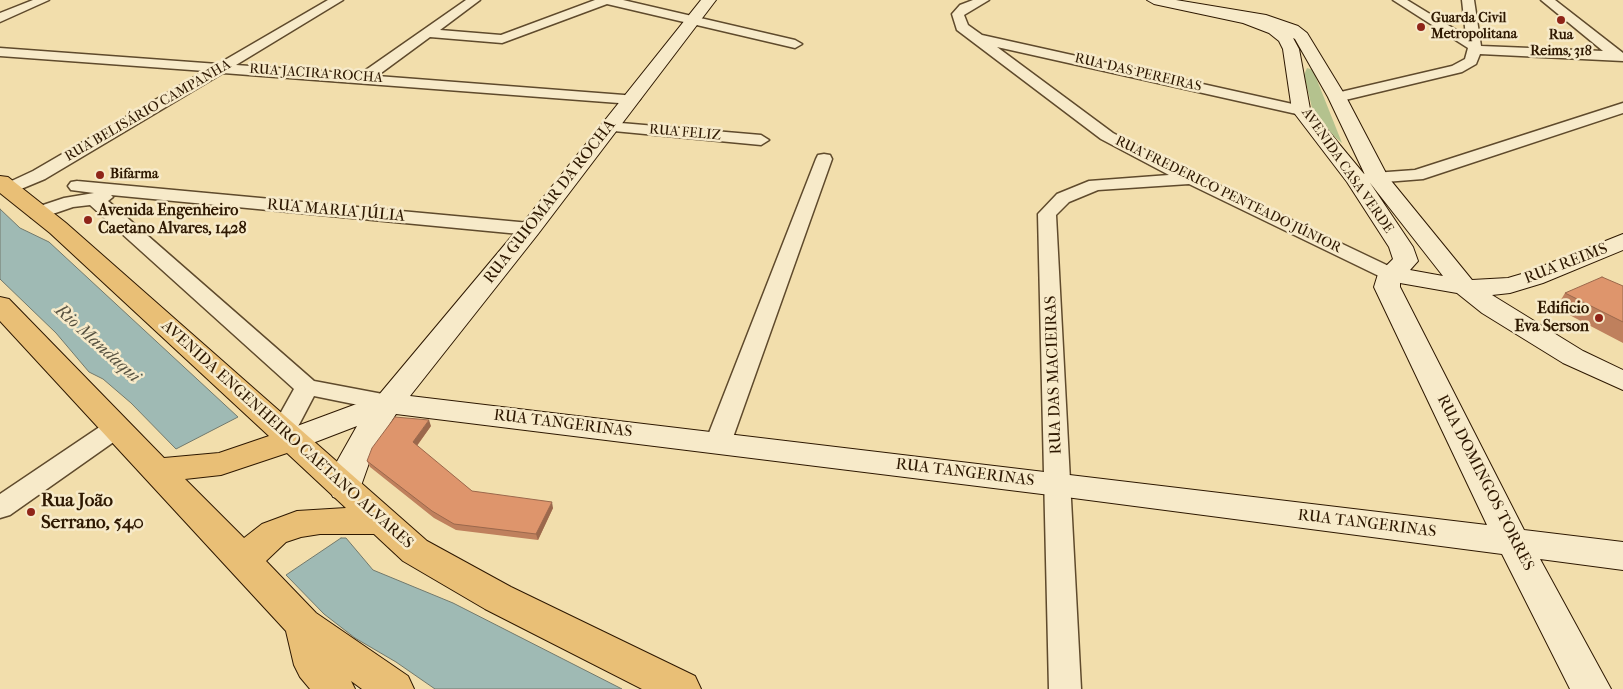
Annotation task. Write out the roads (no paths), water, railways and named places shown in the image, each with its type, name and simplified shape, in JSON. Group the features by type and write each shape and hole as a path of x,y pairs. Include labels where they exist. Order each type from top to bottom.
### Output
{"main road":[{"name":"RUA GUIOMAR DA ROCHA","path":"345,488 351,465 359,447 388,403 530,229 709,0"},
{"name":"AVENIDA CASA VERDE","path":"1154,0 1266,20 1292,29 1306,43 1337,97 1367,179 1401,247 1406,261 1390,274"},
{"name":"AVENIDA CASA VERDE","path":"1222,13 1264,24 1286,39 1291,49 1302,110 1465,287 1491,307 1573,357 1623,381"},
{"name":"AVENIDA ENGENHEIRO CAETANO ALVARES","path":"3,186 58,228 415,551 507,602 681,689"},
{"name":"RUA REIMS","path":"1390,274 1465,287 1486,288 1534,278 1623,241"},
{"name":"RUA DOMINGOS TORRES","path":"1390,274 1387,287 1514,542 1591,689"},
{"path":"0,305 303,624 394,689"},
{"name":"RUA GUIOMAR DA ROCHA","path":"287,436 388,403"},
{"name":"RUA TANGERINAS","path":"388,403 1058,484 1623,556"},
{"path":"156,470 221,464 287,436"},
{"path":"246,564 256,549 274,533 297,524 320,521 381,520"},
{"path":"303,624 314,665 334,689"}],"street":[{"path":"0,18 43,0"},
{"name":"RUA BELISÁRIO CAMPANHA","path":"3,186 39,175 337,0"},
{"path":"364,78 474,0"},
{"path":"428,33 502,39 606,0 795,44"},
{"name":"RUA FREDERICO PENTEADO JÚNIOR","path":"984,0 968,6 958,14 962,27 974,38 1107,136 1135,152 1390,274"},
{"path":"1399,0 1474,48 1621,58"},
{"path":"1337,97 1457,69 1471,61 1474,48 1468,0"},
{"path":"1547,0 1621,58"},
{"name":"RUA DAS PEREIRAS","path":"974,38 1302,110"},
{"name":"RUA JACIRA ROCHA","path":"0,52 632,98"},
{"path":"1367,179 1417,175 1623,108"},
{"name":"RUA FELIZ","path":"609,127 761,140"},
{"path":"718,443 824,158"},
{"name":"RUA DAS MACIEIRAS","path":"1065,689 1048,214 1063,198 1095,185 1191,179"},
{"name":"RUA MARIA JÚLIA","path":"77,186 530,229"},
{"name":"RUA MARIA JÚLIA","path":"38,213 70,202 143,193"},
{"path":"94,199 307,387 287,436"},
{"name":"RUA TANGERINAS","path":"307,387 388,403"},
{"path":"0,508 116,428"}],"water":[{"name":"Rio Mandaqui","path":"0,209 20,228 49,242 238,417 176,449 131,403 103,379 89,372 56,333 0,279"},
{"path":"341,538 346,538 373,570 453,603 622,689 435,689 396,662 355,638 324,614 286,575"}],"place":[{"name":"Rua Reims, 318","path":"1561,20"},
{"name":"Guarda Civil Metropolitana","path":"1421,27"},
{"name":"Bifarma","path":"100,175"},
{"name":"Avenida Engenheiro Caetano Alvares, 1428","path":"88,220"},
{"name":"Edificio Eva Serson","path":"1599,318"},
{"name":"Rua João Serrano, 540","path":"31,512"}]}
